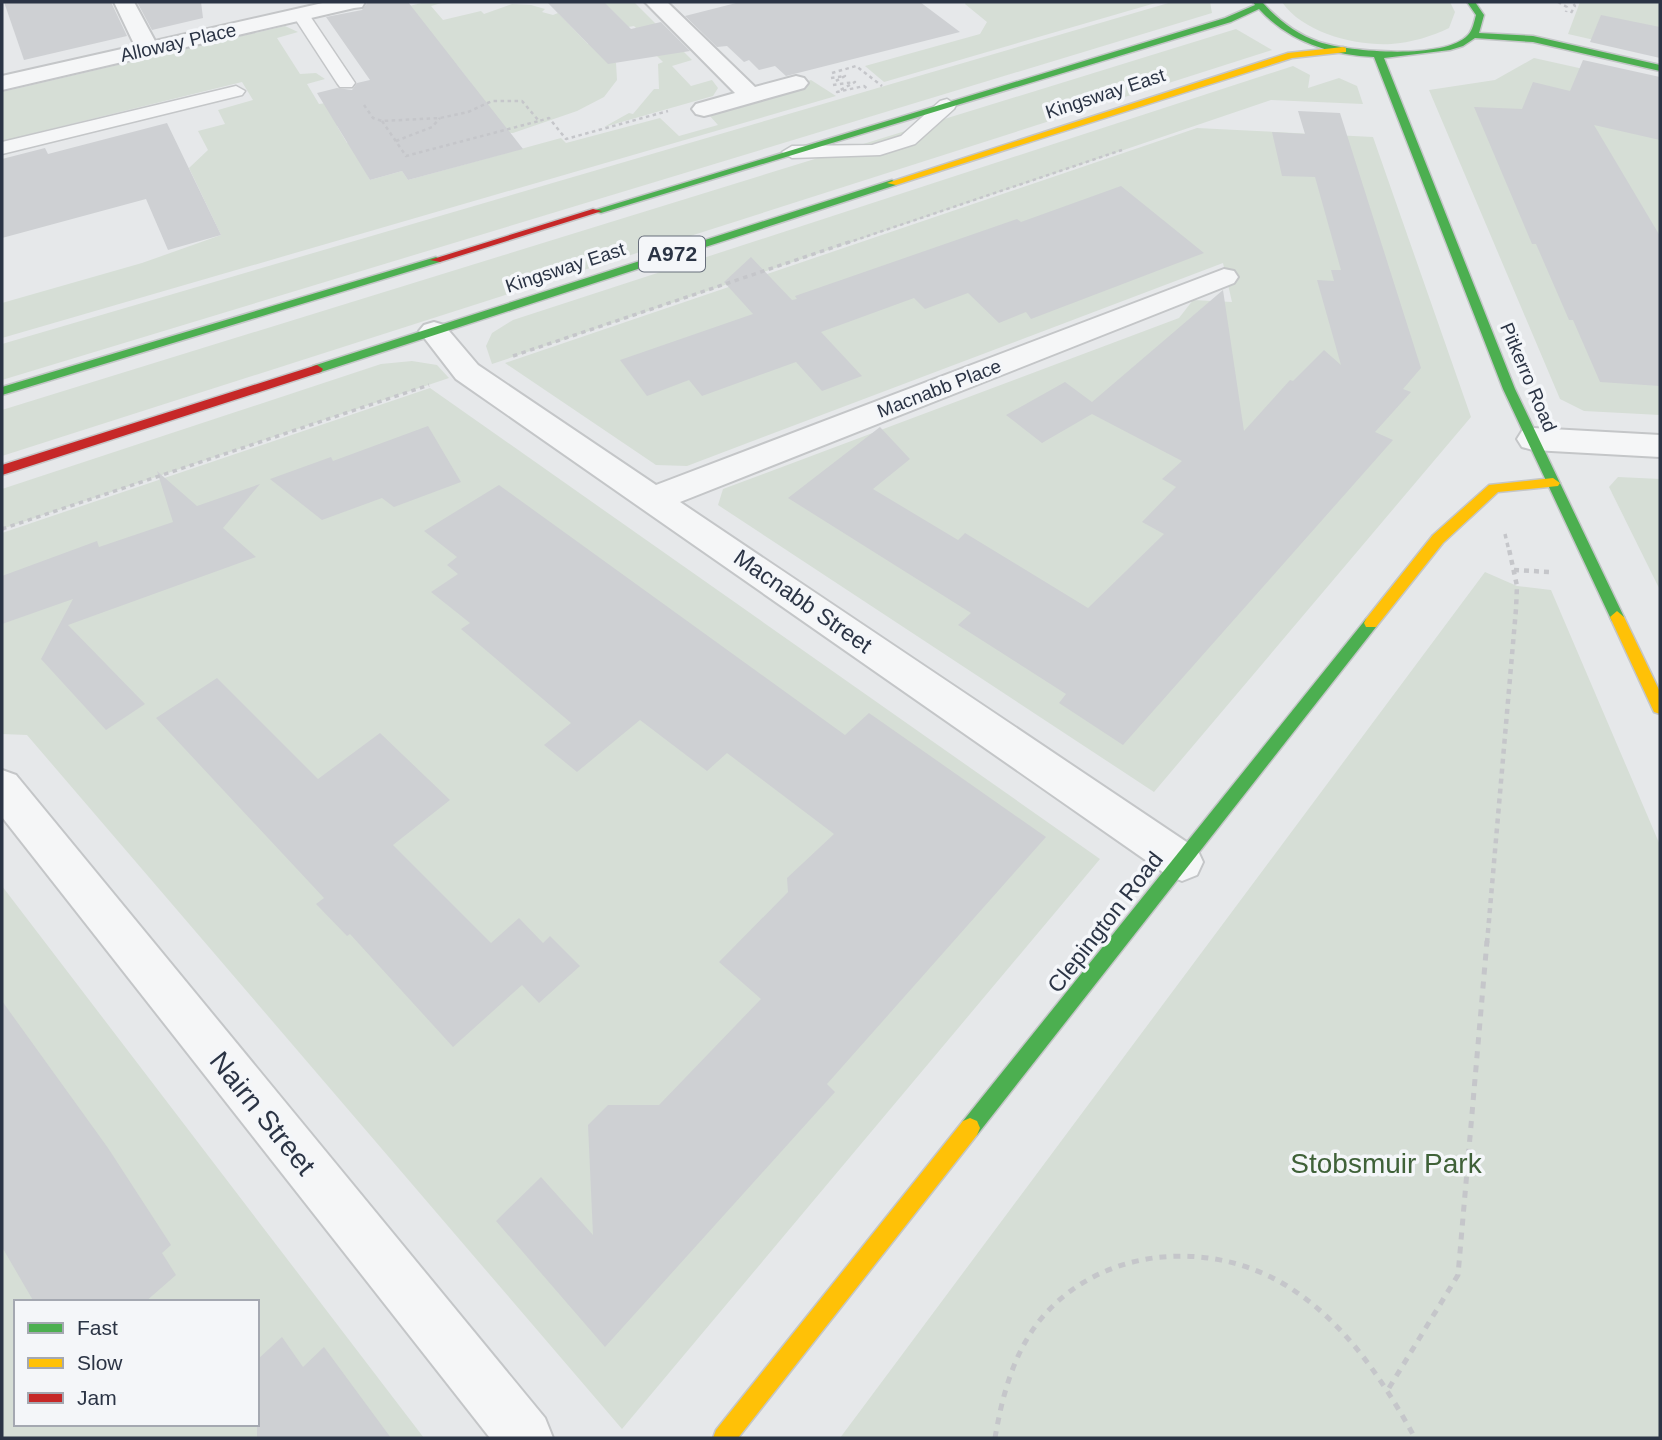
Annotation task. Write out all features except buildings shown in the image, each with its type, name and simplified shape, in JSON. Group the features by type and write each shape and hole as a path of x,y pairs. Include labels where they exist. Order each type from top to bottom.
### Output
{"main road":[{"path":"1471,2 1479,15 1473,35 1533,39 1660,68"},
{"name":"Kingsway East","path":"2,391 1228,20 1258,4 1271,19 1289,32 1343,50 1378,55 1407,55 1458,45 1473,35"},
{"name":"Kingsway East","path":"2,470 1290,55 1343,50"},
{"name":"Pitkerro Road","path":"1378,55 1509,389 1660,708"},
{"name":"Clepington Road","path":"724,1438 1438,540 1494,488 1553,483"}],"street":[{"path":"124,2 148,49"},
{"name":"Alloway Place","path":"2,83 354,2"},
{"path":"655,2 751,96"},
{"path":"704,109 808,82"},
{"name":"Macnabb Place","path":"654,499 1224,276"},
{"name":"Macnabb Street","path":"434,331 467,372 1182,862"},
{"path":"1533,439 1660,446"},
{"name":"Nairn Street","path":"2,787 525,1438"}],"lane":[{"path":"300,14 346,83"},
{"path":"2,148 236,91"},
{"path":"854,172 885,162 947,105"},
{"path":"792,152 873,151 908,139"}],"path":[{"path":"856,66 882,86"},
{"path":"808,82 845,76 827,86 855,82 837,92 864,86 869,90"},
{"path":"362,102 373,118 382,121 440,118 468,112 492,101 522,101 539,121"},
{"path":"382,121 406,156 549,118 566,139 698,103 704,109"},
{"path":"396,141 432,127 440,118"},
{"path":"2,528 1123,150"},
{"path":"1389,1388 1458,1275 1517,586"},
{"path":"995,1438 1002,1399 1021,1350 1049,1310 1086,1280 1126,1261 1171,1254 1218,1259 1265,1275 1311,1303 1352,1340 1389,1388 1415,1438"}],"green space":[{"path":"426,2 445,2 431,6 443,20 481,11 484,14 512,4 531,5 545,9 542,12 553,15 558,13 588,44 595,42 616,63 617,80 604,97 577,111 513,133 337,126 347,143 350,143 370,180 402,171 408,180 561,138 566,143 660,118 679,136 718,125 709,115 799,90 795,85 811,80 836,96 2,338 2,303 142,263 221,235 189,168 208,150 198,131 225,124 218,110 253,100 242,82 2,141 2,92 285,26 298,32 277,38 300,74 316,73 325,79 307,84 319,104 471,83 457,65 375,14"},
{"path":"602,2 634,2 692,60 672,66 691,86 712,80 718,88 713,96 604,127 629,113 633,114 654,89 659,89 658,64 663,62 633,32 638,30 634,26 628,27"},
{"path":"1159,2 884,82 865,66 980,34 987,22 965,4"},
{"path":"1172,2 1210,2 1212,13 2,380 2,344"},
{"path":"1282,2 1450,2 1455,12 1449,28 1443,31 1406,42 1377,44 1347,40 1316,29 1291,13"},
{"path":"1580,2 1660,2 1660,55 1568,34"},
{"path":"1236,29 1272,50 2,456 2,410"},
{"path":"1534,58 1660,86 1660,415 1584,411 1560,399 1429,90 1495,80"},
{"path":"1293,66 1310,75 1308,88 1339,78 1357,86 1363,104 1271,100 492,364 486,346 492,333 513,320"},
{"path":"1197,128 1373,137 1471,417 1154,792 718,505 723,489 1179,318 1193,300 1232,302 1223,263 687,466 656,465 505,363"},
{"path":"412,361 437,365 449,378 2,529 2,489 381,364"},
{"path":"430,388 1100,859 622,1429 27,735 2,734 2,533"},
{"path":"1618,477 1660,479 1660,590 1609,487"},
{"name":"Stobsmuir Park","path":"1485,572 1517,586 1551,590 1660,845 1660,1438 840,1438"},
{"path":"2,886 424,1438 2,1438"}],"traffic: fast":[{"path":"1257,2 1273,19 1292,33 1314,43 1362,54 1387,55 1411,54 1465,42 1474,33 1480,15 1471,2"},
{"path":"597,211 1228,20 1259,6"},
{"path":"1473,35 1533,39 1660,68"},
{"path":"1378,55 1509,389 1617,617"},
{"path":"317,369 892,183"},
{"path":"2,391 436,260"},
{"path":"970,1128 1371,623"}],"traffic: slow":[{"path":"892,183 1291,55 1343,50"},
{"path":"1371,623 1438,539 1494,488 1553,483"},
{"path":"1617,617 1660,708"},
{"path":"724,1438 970,1128"}],"traffic: jam":[{"path":"436,260 597,211"},
{"path":"2,470 317,369"}]}
